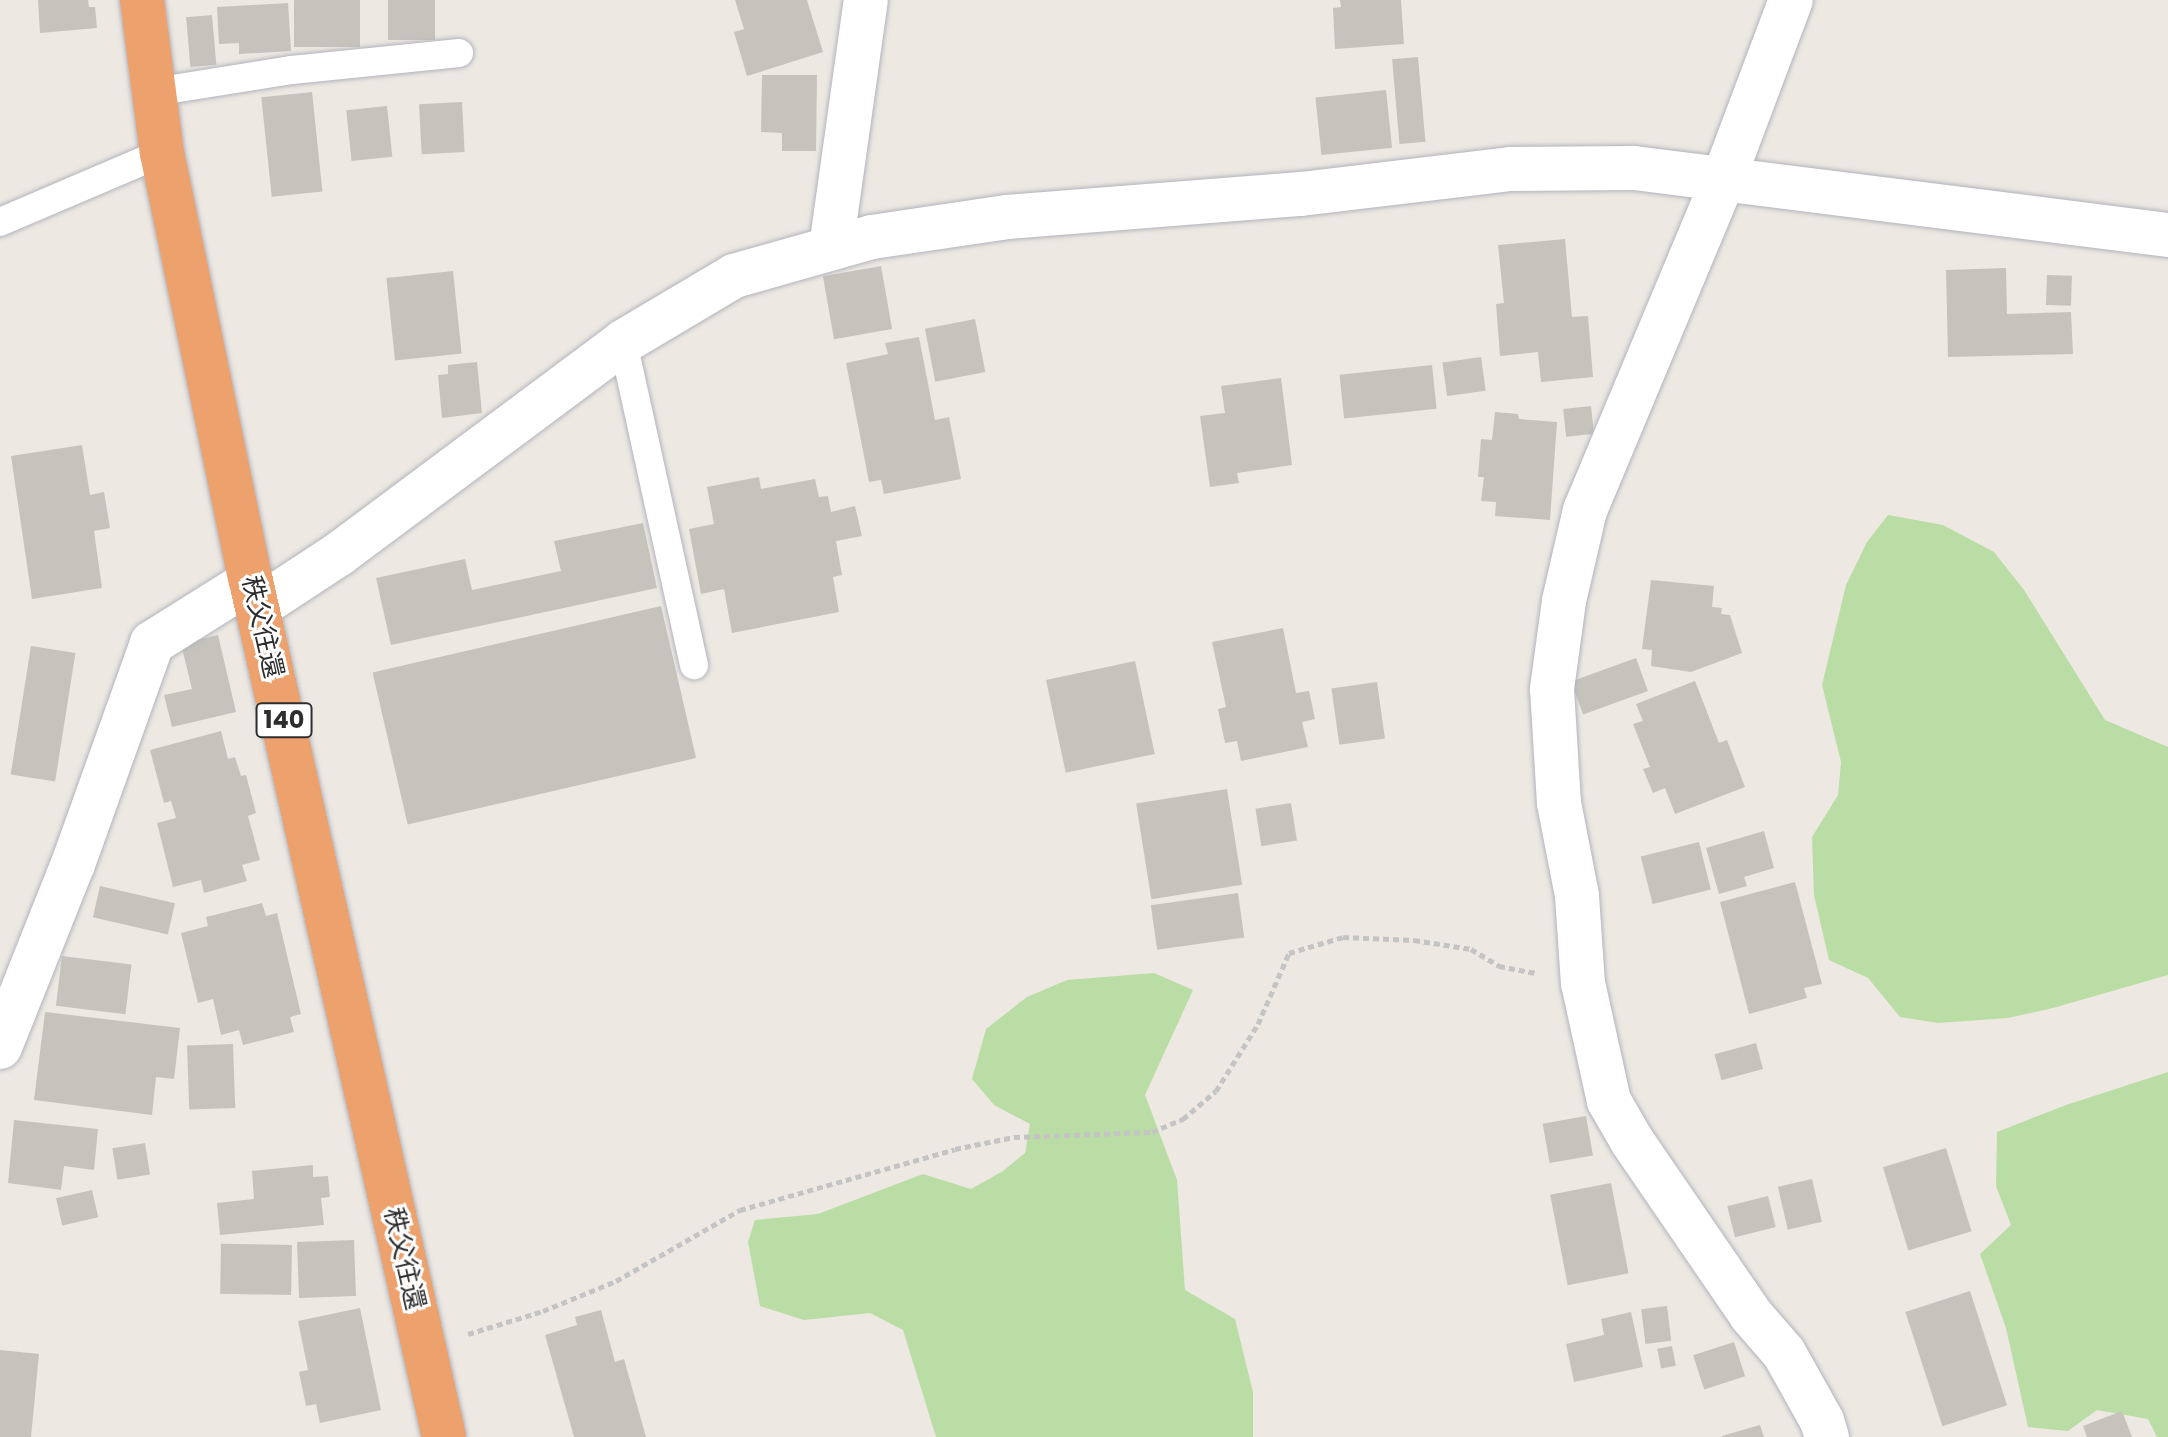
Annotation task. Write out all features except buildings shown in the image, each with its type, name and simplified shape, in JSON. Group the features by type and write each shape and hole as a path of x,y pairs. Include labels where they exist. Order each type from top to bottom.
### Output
{"highway":[{"name":"秩父往還","path":"142,0 162,153 255,594 444,1437"}],"street":[{"path":"831,248 866,0"},
{"path":"1791,0 1724,178 1585,510 1564,601 1552,689 1559,803 1577,896 1583,983 1609,1101 1632,1141 1751,1315 1784,1353 1822,1421 1827,1437"},
{"path":"0,1047 73,864 152,643 339,554 623,342 734,276 872,237 1007,217 1301,194 1511,169 1634,168 2168,235"}],"lane":[{"path":"154,92 292,70 459,53"},
{"path":"0,222 162,153"},
{"path":"623,342 694,665"}],"path":[{"path":"423,1347 543,1311 616,1281 740,1210 955,1149 1014,1137 1152,1132 1183,1119 1216,1091 1258,1024 1289,953 1343,937 1414,940 1471,949 1499,966 1583,983"}],"green space":[{"path":"1888,515 1943,525 1994,552 2024,590 2105,720 2168,747 2168,975 2008,1018 1938,1023 1900,1017 1868,978 1829,960 1814,895 1812,837 1838,795 1841,762 1822,685 1846,585 1867,542"},
{"path":"1154,973 1193,990 1145,1095 1177,1180 1185,1290 1235,1319 1253,1392 1253,1437 936,1437 903,1330 870,1313 804,1320 760,1306 748,1242 755,1220 818,1214 923,1174 971,1189 1003,1171 1025,1153 1030,1124 994,1105 972,1079 986,1029 1027,997 1067,980"},
{"path":"2168,1072 2168,1437 2157,1437 2148,1419 2097,1410 2068,1431 2028,1427 2006,1328 1980,1254 2011,1225 1996,1186 1997,1132 2066,1105"}]}
